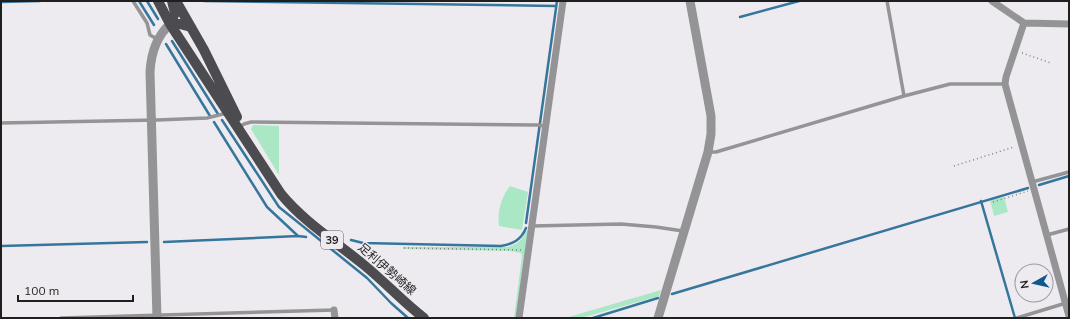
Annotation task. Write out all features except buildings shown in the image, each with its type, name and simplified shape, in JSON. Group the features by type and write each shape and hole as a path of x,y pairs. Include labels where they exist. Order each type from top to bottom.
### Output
{"main road":[{"name":"足利伊勢崎線","path":"158,1 170,24 280,194 297,212 366,266 424,318"},
{"path":"172,1 175,13 170,24 180,24 191,28"},
{"name":"足利伊勢崎線","path":"176,1 204,50 253,151"}],"street":[{"path":"519,318 563,1"},
{"path":"658,318 708,152 711,134 711,116 690,1"},
{"path":"992,1 1024,23 1069,24"},
{"path":"1024,23 1014,50 1005,84 1069,316"},
{"path":"157,317 150,65 157,40 163,30 170,24"}],"lane":[{"path":"133,1 147,23 150,35 157,40"},
{"path":"887,1 904,96"},
{"path":"708,152 716,152 904,96 950,84 1005,84"},
{"path":"1,123 207,118 224,115 228,112"},
{"path":"241,126 251,122 546,126"},
{"path":"1032,182 1069,172"},
{"path":"532,226 621,224 684,231"},
{"path":"1047,235 1069,229"},
{"path":"1017,318 1066,304"},
{"path":"61,318 334,314"}],"path":[{"path":"1014,50 1050,63"},
{"path":"954,166 1022,144"},
{"path":"993,202 1034,190"},
{"path":"404,248 529,250"}],"green space":[{"path":"253,125 279,126 279,175 251,129"},
{"path":"510,186 528,192 522,230 499,226 500,205"},
{"path":"1004,197 1008,212 994,216 990,200"},
{"path":"526,231 528,231 516,318 514,318 522,256 521,253 510,251 403,249 403,247 508,247 519,241"},
{"path":"661,290 659,296 581,318 565,318"}],"waterway":[{"path":"1,2 40,1"},
{"path":"139,1 154,25"},
{"path":"147,1 158,19"},
{"path":"204,1 556,6"},
{"path":"526,223 557,1"},
{"path":"740,17 799,1"},
{"path":"172,41 218,114"},
{"path":"166,44 210,116"},
{"path":"222,120 279,207 367,278 408,318"},
{"path":"214,122 267,207 298,236"},
{"path":"1039,185 1069,176"},
{"path":"672,294 1028,188"},
{"path":"981,201 1015,318"},
{"path":"351,240 363,243 501,246 516,241 522,236 526,228"},
{"path":"164,242 298,236 306,237"},
{"path":"1,246 147,242"},
{"path":"593,318 658,298"}]}
